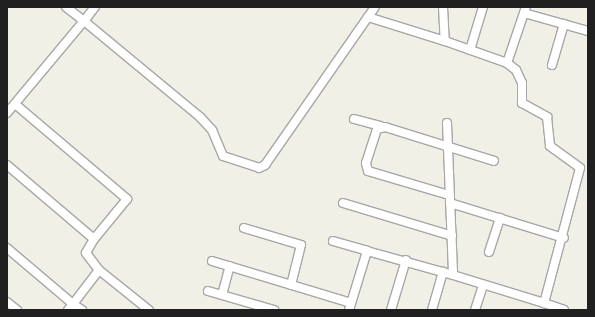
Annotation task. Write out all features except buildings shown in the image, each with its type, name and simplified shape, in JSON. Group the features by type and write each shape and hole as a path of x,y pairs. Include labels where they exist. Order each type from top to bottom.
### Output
{"street":[{"path":"66,7 200,117 212,130 223,156 259,168 265,165 375,7"},
{"path":"7,112 84,22 95,7"},
{"path":"443,7 445,41"},
{"path":"470,50 483,7"},
{"path":"508,63 525,10 588,31"},
{"path":"368,17 445,41 508,63 520,76 522,103 547,117 550,146 580,168 564,238 544,303"},
{"path":"552,65 564,24"},
{"path":"15,104 126,199 94,239 86,253 100,270 149,310"},
{"path":"354,119 494,161"},
{"path":"447,123 453,275"},
{"path":"380,126 374,133 368,156 368,171 500,218 564,238"},
{"path":"7,165 94,239"},
{"path":"343,203 452,236"},
{"path":"489,252 500,218"},
{"path":"244,228 301,245 291,285"},
{"path":"334,241 367,251 406,260 564,310"},
{"path":"7,248 71,307 82,310"},
{"path":"212,261 291,285 350,306 367,251"},
{"path":"391,310 406,260"},
{"path":"222,295 230,266"},
{"path":"71,307 100,270"},
{"path":"432,310 443,272"},
{"path":"475,310 483,285"},
{"path":"208,291 274,310"},
{"path":"7,302 17,310"}]}
